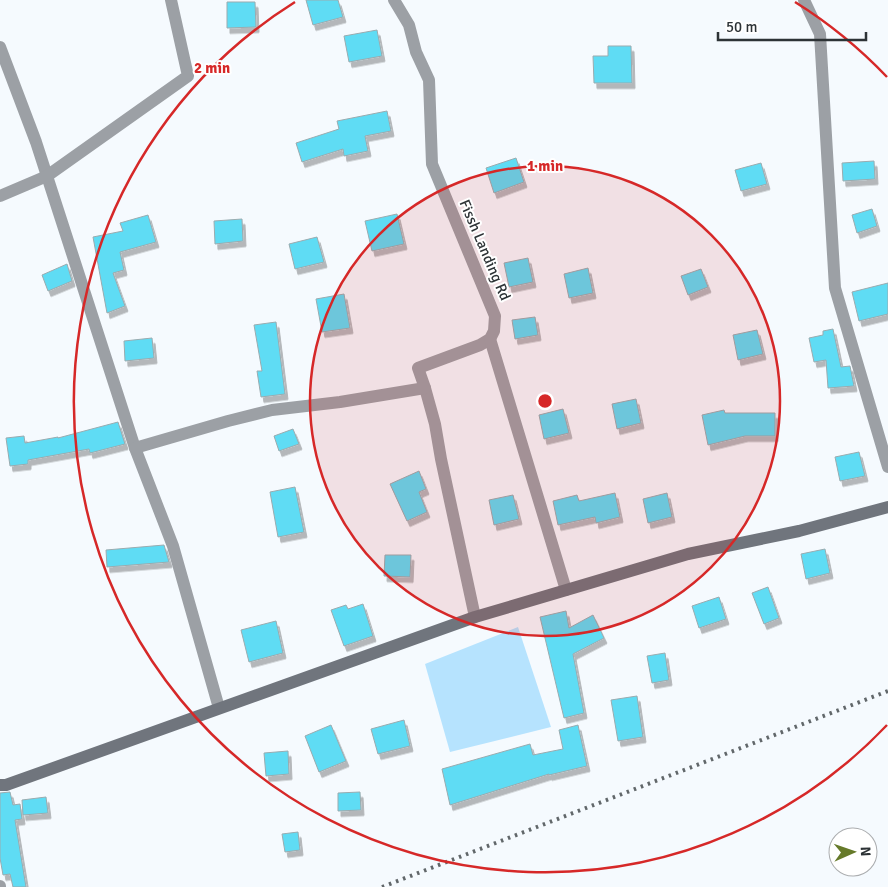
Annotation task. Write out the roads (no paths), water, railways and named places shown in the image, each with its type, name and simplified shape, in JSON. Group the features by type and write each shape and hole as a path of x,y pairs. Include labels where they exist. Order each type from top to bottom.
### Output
{"main road":[{"path":"0,785 6,785 475,617 688,554 799,531 888,507"}],"street":[{"path":"0,196 47,176 188,76 171,0"},
{"name":"Fissh Landing Rd","path":"394,0 409,25 416,52 429,80 432,164 493,310 495,324 490,339"},
{"path":"804,0 820,34 836,288 888,467"},
{"path":"0,46 36,142 135,448 173,546 219,708"},
{"path":"475,617 435,424 418,368 480,345 490,339 566,590"},
{"path":"135,448 272,410 340,402 425,388"}],"railway":[{"path":"382,887 888,691"}]}
